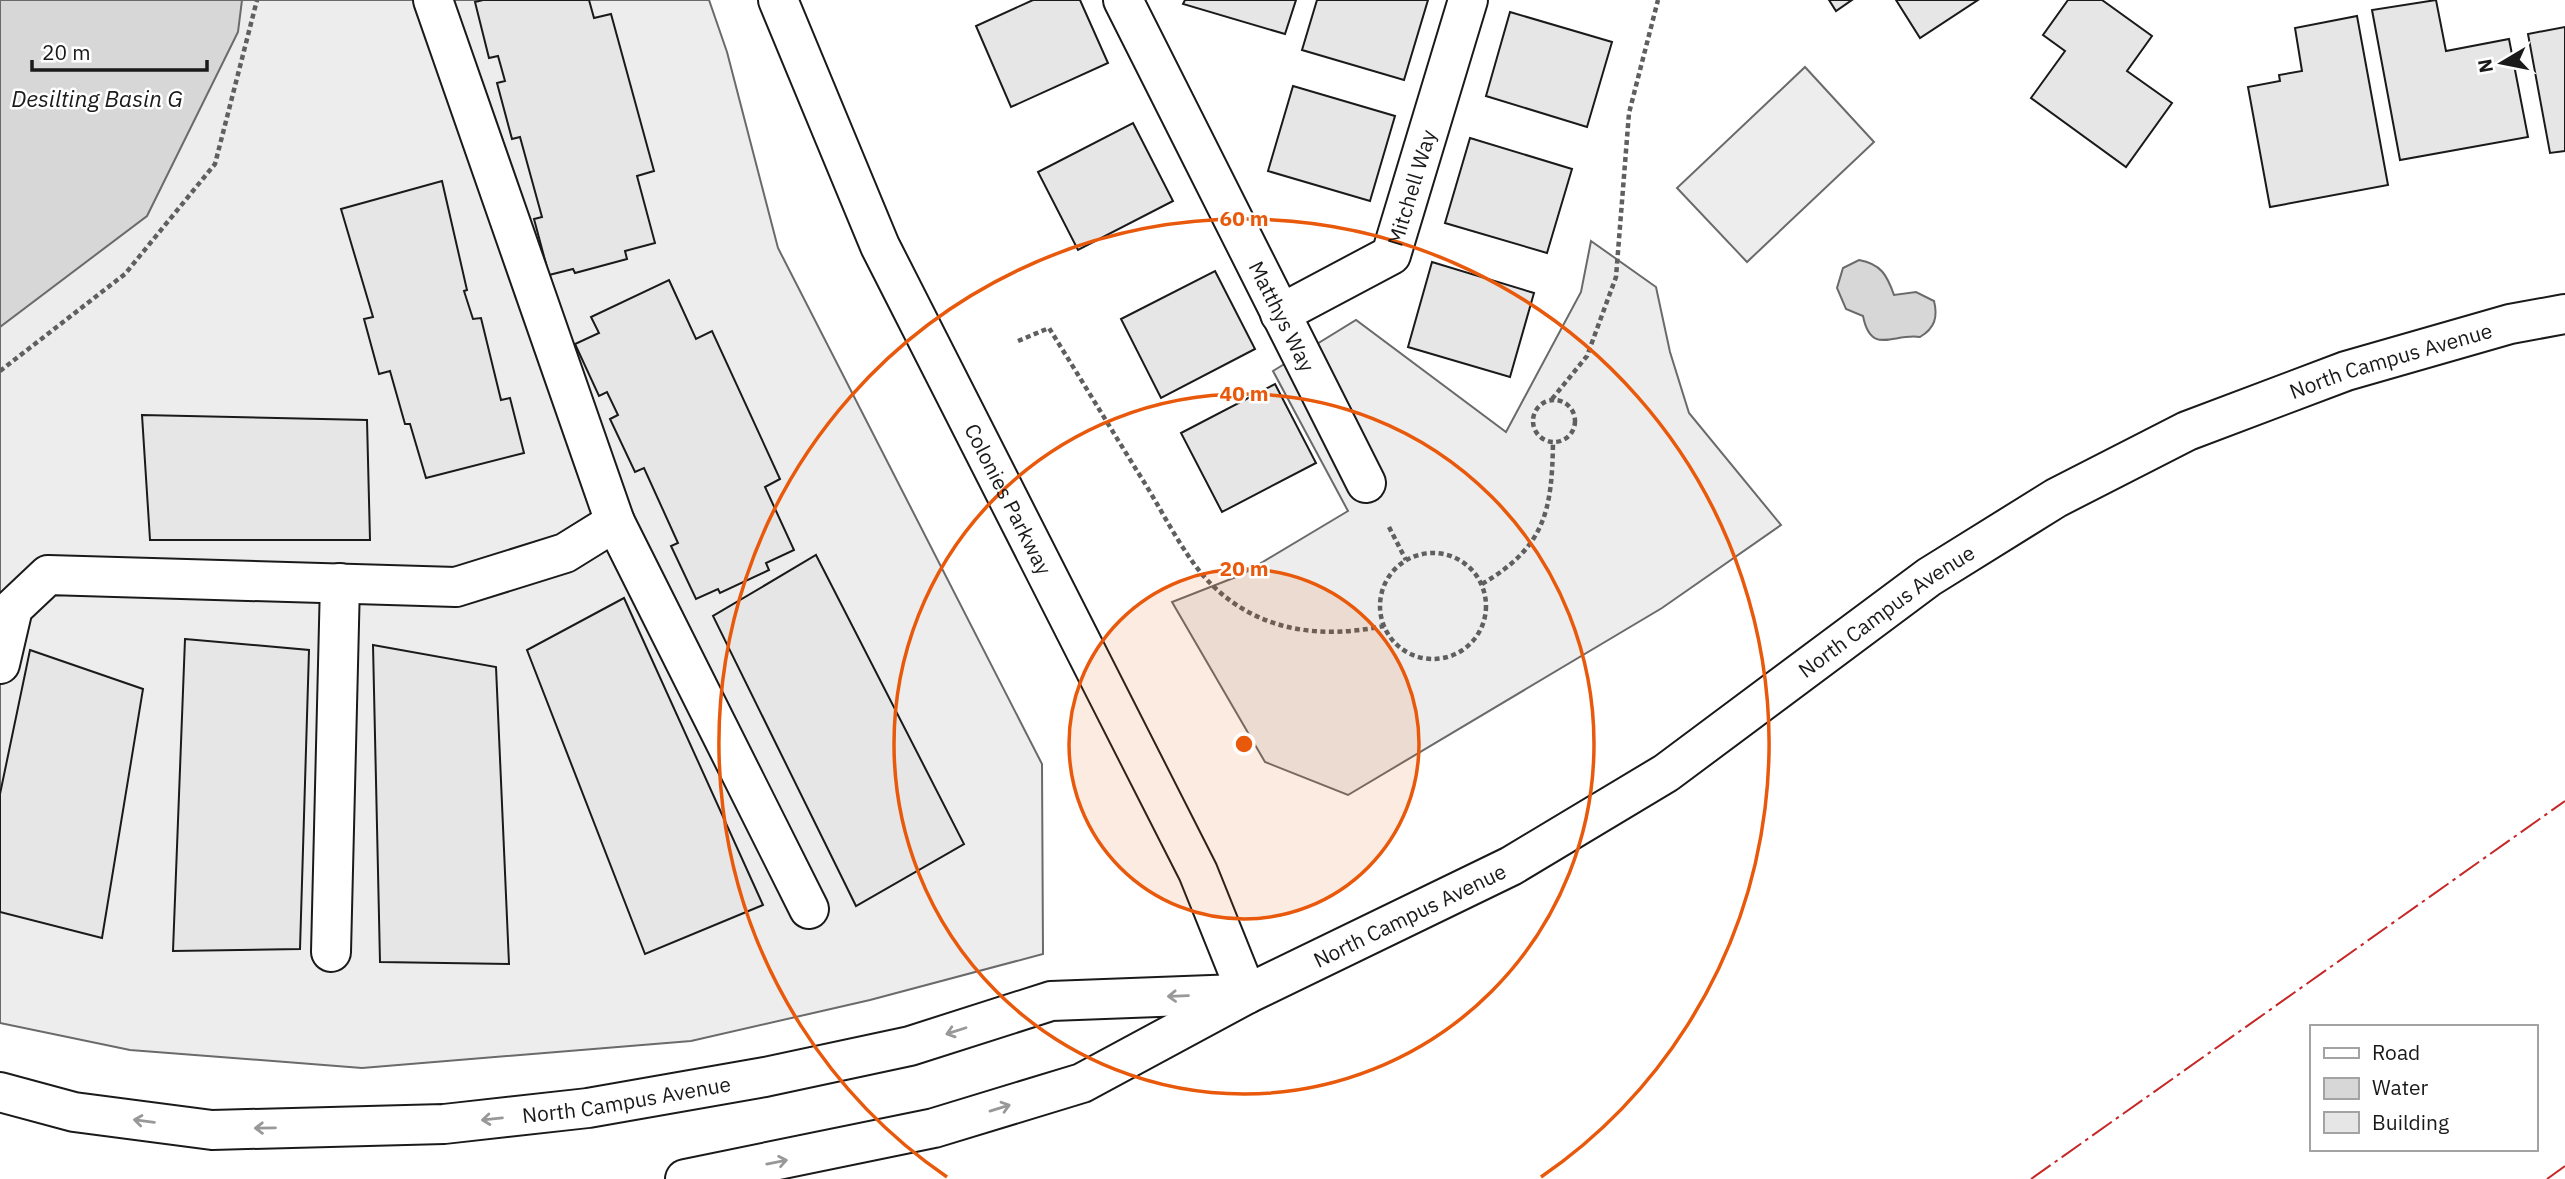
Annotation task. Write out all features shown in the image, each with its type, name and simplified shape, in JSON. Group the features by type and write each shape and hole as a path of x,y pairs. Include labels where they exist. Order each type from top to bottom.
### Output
{"street":[{"path":"433,0 615,522 809,909"},
{"name":"Colonies Parkway","path":"778,0 880,246 1198,872 1247,994"},
{"name":"Matthys Way","path":"1123,0 1366,483"},
{"name":"Mitchell Way","path":"1280,314 1391,255 1468,0"},
{"name":"North Campus Avenue","path":"685,1179 934,1128 1082,1083 1247,994 1511,866 1666,773 1929,577 2056,498 2187,431 2346,371 2510,324 2565,314"},
{"path":"0,664 13,608 48,575 456,587 565,553 615,522"},
{"path":"331,952 340,583"},
{"name":"North Campus Avenue","path":"0,1092 74,1112 212,1130 444,1124 588,1108 765,1077 910,1046 1051,1001 1247,994"}],"path":[{"path":"0,371 125,274 215,164 257,0"},
{"path":"1552,399 1571,407 1575,421 1566,439 1553,442 1539,436 1534,424 1535,410 1552,399 1587,356 1616,277 1629,113 1658,0"},
{"path":"1018,341 1049,328 1181,541 1211,584 1248,612 1294,630 1324,634 1384,626"},
{"path":"1482,584 1522,556 1537,537 1548,500 1553,442"},
{"path":"1429,552 1447,554 1464,561 1477,574 1482,584 1487,608 1483,626 1473,642 1460,653 1442,659 1416,656 1395,642 1384,626 1381,594 1387,578 1398,565 1413,556 1429,552"}],"shaded area":[{"path":"0,0 709,0 727,52 778,248 1042,764 1043,954 870,1000 691,1041 362,1068 130,1050 0,1023"},
{"path":"1805,67 1874,142 1747,262 1677,188"},
{"path":"1591,241 1656,287 1670,352 1689,413 1781,525 1662,608 1348,795 1265,762 1172,602 1241,575 1348,511 1273,371 1356,320 1506,432 1581,292"}],"water":[{"name":"Desilting Basin G","path":"0,0 242,0 238,32 147,216 0,327"},
{"path":"1859,260 1873,264 1882,272 1894,295 1916,292 1934,301 1936,312 1929,330 1920,337 1884,340 1871,336 1863,316 1846,309 1837,288 1843,268"}],"building":[{"path":"589,0 594,18 611,14 654,171 637,176 655,243 625,251 627,259 575,273 573,269 549,275 534,219 542,217 520,137 512,139 497,83 505,81 498,56 489,58 475,2"},
{"path":"1033,0 1080,0 1108,63 1011,107 976,26"},
{"path":"1185,0 1296,0 1285,34 1183,4"},
{"path":"1317,0 1428,0 1404,80 1302,50"},
{"path":"1829,0 1852,0 1836,11"},
{"path":"1896,0 1978,0 1920,38"},
{"path":"2068,0 2102,0 2152,36 2127,71 2172,103 2126,167 2031,98 2065,51 2043,35"},
{"path":"2436,0 2446,51 2509,39 2528,137 2400,160 2372,10"},
{"path":"1510,12 1612,42 1587,127 1486,96"},
{"path":"2357,16 2388,185 2270,207 2248,87 2280,81 2279,75 2302,71 2295,28"},
{"path":"2565,27 2565,151 2550,153 2528,34"},
{"path":"1293,86 1395,116 1370,201 1268,171"},
{"path":"1133,123 1173,201 1078,250 1038,172"},
{"path":"1470,138 1572,169 1547,253 1445,223"},
{"path":"442,181 467,290 464,291 473,319 481,318 501,400 510,398 524,453 426,478 410,424 405,424 390,371 379,374 364,319 373,317 341,209"},
{"path":"1432,262 1534,293 1510,377 1408,347"},
{"path":"1215,271 1255,349 1161,398 1121,319"},
{"path":"669,280 696,339 712,331 780,479 765,487 794,550 766,563 769,570 720,593 718,589 696,599 671,546 678,543 644,468 635,472 610,419 618,415 607,392 599,396 575,344 599,333 591,317"},
{"path":"1275,384 1316,463 1222,512 1181,433"},
{"path":"142,415 367,420 370,540 150,540"},
{"path":"816,555 964,844 856,906 713,616"},
{"path":"624,598 763,905 645,954 527,650"},
{"path":"185,639 309,650 300,949 173,951"},
{"path":"373,645 496,667 509,964 380,962"},
{"path":"30,650 143,689 102,938 0,912 0,794"}],"power":[{"path":"2031,1179 2565,801"},
{"path":"2547,1179 2565,1166"}]}
